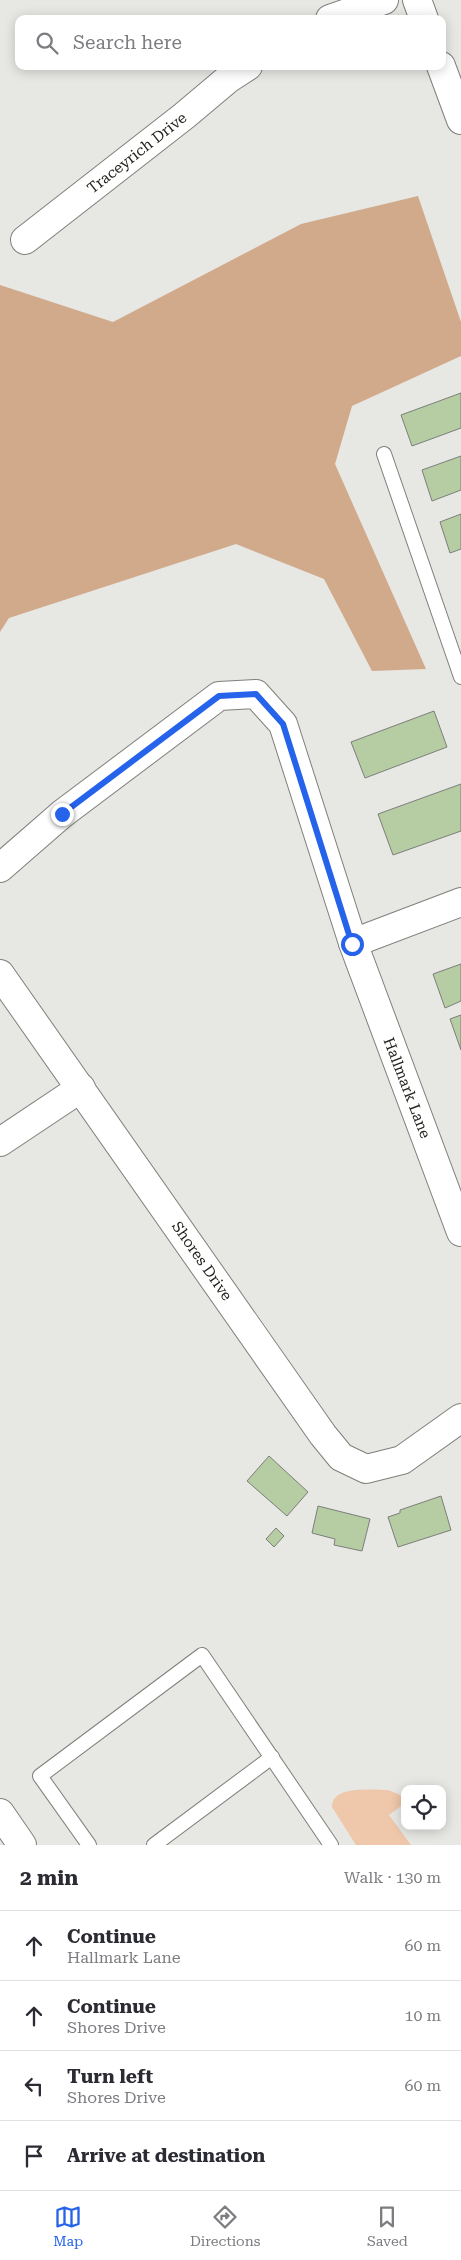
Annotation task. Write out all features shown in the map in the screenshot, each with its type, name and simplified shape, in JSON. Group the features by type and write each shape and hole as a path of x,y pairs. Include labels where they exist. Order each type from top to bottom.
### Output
{"street":[{"path":"341,15 384,0"},
{"path":"417,0 423,15"},
{"name":"Traceyrich Drive","path":"25,240 242,70"},
{"path":"442,70 461,120"},
{"name":"Hallmark Lane","path":"0,868 62,814 219,696 256,694 283,724 352,944 461,1232"},
{"path":"352,944 461,902"},
{"name":"Shores Drive","path":"0,974 323,1435 342,1457 366,1469 402,1460 461,1418"},
{"path":"0,1142 81,1088"},
{"path":"0,1813 22,1845"}],"lane":[{"path":"384,454 461,677"},
{"path":"89,1845 40,1776 202,1655 331,1845"},
{"path":"154,1845 272,1757"}],"shaded area":[{"path":"418,196 461,322 461,356 352,406 335,464 426,669 372,671 324,579 236,544 9,618 0,632 0,285 113,322 301,224"},
{"path":"354,1790 388,1790 401,1795 401,1806 389,1815 411,1845 356,1845 332,1807 334,1800 339,1795"}],"building":[{"path":"461,393 461,428 412,446 401,415"},
{"path":"461,456 461,490 432,501 422,470"},
{"path":"461,514 461,549 450,553 440,522"},
{"path":"434,711 447,747 365,778 351,742"},
{"path":"461,784 461,831 393,855 378,814"},
{"path":"461,964 461,1001 445,1008 433,974"},
{"path":"461,1015 461,1050 450,1019"},
{"path":"269,1456 308,1492 287,1516 247,1481"},
{"path":"441,1496 451,1530 398,1547 388,1517 400,1513 400,1510"},
{"path":"318,1506 370,1519 362,1551 334,1545 335,1539 312,1533"},
{"path":"276,1528 284,1536 274,1547 266,1539"}],"route":[{"path":"62,814 219,696 256,694 283,724 352,944"}]}
